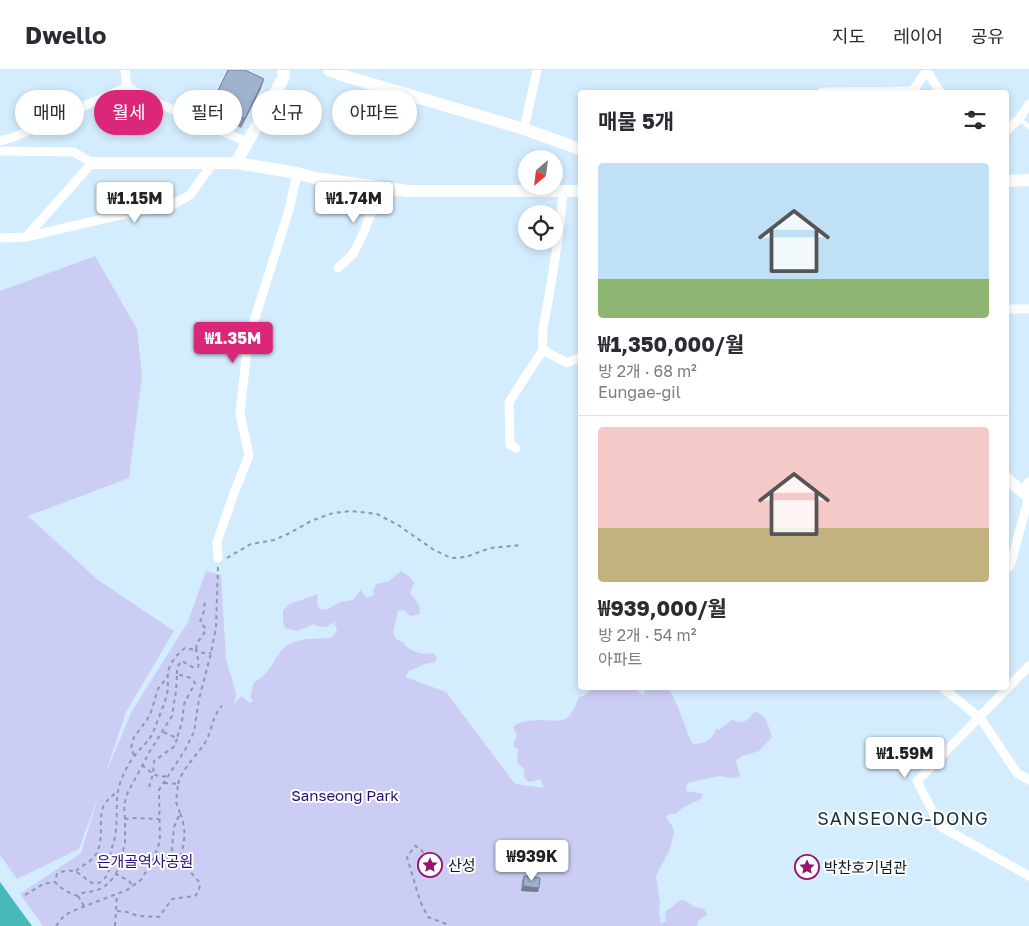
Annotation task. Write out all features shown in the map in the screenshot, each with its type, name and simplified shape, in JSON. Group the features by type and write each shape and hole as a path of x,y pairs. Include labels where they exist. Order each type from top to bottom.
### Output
{"street":[{"path":"125,70 127,87"},
{"path":"236,163 284,77 282,70"},
{"path":"329,70 349,74 578,148"},
{"path":"524,129 538,70"},
{"path":"913,90 927,70 939,90"},
{"path":"0,141 14,137 127,87"},
{"path":"127,87 247,142"},
{"path":"1009,128 1029,104"},
{"path":"0,151 74,152 92,162 236,163 381,189 407,191 518,191"},
{"path":"26,237 92,162"},
{"path":"0,238 26,237 136,211 167,208 190,195 212,163"},
{"path":"218,558 217,542 249,455 240,414 248,340 289,210 297,173"},
{"path":"1009,181 1029,180"},
{"path":"338,268 353,254 381,189"},
{"path":"563,191 578,191"},
{"path":"516,448 510,445 509,402 543,350 542,334 562,212 563,195"},
{"path":"1009,308 1029,309"},
{"path":"543,350 567,363 578,358"},
{"path":"1009,480 1027,492 1009,567"},
{"path":"1009,686 1029,666"},
{"path":"945,690 979,717 1017,773 1029,780"},
{"path":"1005,690 917,781 940,826 1029,876"}],"lane":[{"path":"1019,118 1029,127"}],"path":[{"path":"56,926 70,912 118,894 133,886 141,880 154,858 160,841 159,790 185,750 194,732 199,699 211,653 216,627 218,558 224,560 251,544 274,540 311,521 333,513 351,511 377,514 398,524 434,550 451,558 466,557 490,548 522,545"},
{"path":"78,896 81,893 97,891 106,885 116,874 125,844 124,806 127,794 172,716 177,667 182,661 194,668 198,667 196,644 206,629 200,622 204,611 205,599"},
{"path":"134,755 131,748 134,737 147,720 158,689 168,676 171,664 180,651 186,648 203,653 211,653"},
{"path":"149,787 154,761 175,746 182,722 184,704 195,683 191,678 183,674 177,674"},
{"path":"55,882 57,874 65,870 79,872 90,884 103,880 108,874 110,851 118,819 118,791 128,764 134,755 149,741 167,696 170,682 168,676"},
{"path":"178,862 183,847 185,824 176,802 178,784 181,775 206,741 218,710 222,706"},
{"path":"163,732 177,738"},
{"path":"142,765 152,774 161,777 168,776"},
{"path":"164,783 178,784"},
{"path":"76,871 95,856 99,849 102,810 105,803 118,791"},
{"path":"171,859 174,827 180,813"},
{"path":"125,819 160,820"},
{"path":"427,860 421,849 416,846 408,857 420,902 428,917 447,926"},
{"path":"117,911 128,912 138,916 159,916 172,899 195,896 199,891 200,883 178,862 171,859 154,858"},
{"path":"116,874 133,886"},
{"path":"25,895 43,884 55,882"},
{"path":"55,882 68,893 78,896 84,906"},
{"path":"115,926 118,894"}],"green space":[{"path":"95,256 137,329 142,376 129,478 28,516 98,580 174,631 126,712 105,775 132,711 188,622 206,571 221,575 226,659 236,693 234,706 242,696 250,703 253,701 250,697 254,682 265,675 279,654 288,645 304,640 331,638 337,631 334,622 324,627 314,624 297,631 285,628 283,610 290,604 318,594 317,602 319,609 326,610 340,602 353,600 361,590 366,598 374,595 373,591 376,584 389,581 401,571 410,577 414,583 410,594 418,603 420,614 410,616 404,610 398,611 393,633 397,640 403,642 408,648 424,654 433,653 437,658 434,663 424,664 409,671 405,677 446,692 515,784 544,788 540,779 530,782 526,780 523,774 525,770 517,762 518,749 513,746 517,735 513,727 527,721 563,720 571,714 579,697 584,696 591,690 637,690 643,695 646,690 668,690 675,700 693,744 708,741 716,729 719,730 732,720 744,721 754,712 762,715 772,737 759,751 742,756 736,760 740,776 735,778 719,776 687,783 686,791 703,794 701,799 682,808 676,814 670,814 666,817 673,827 674,833 670,849 656,876 661,924 666,921 666,911 678,901 684,900 695,907 704,909 707,915 698,921 697,926 43,926 20,894 81,853 99,794 79,849 17,879 0,855 0,291"}],"shaded area":[{"path":"0,882 32,926 0,926"}],"building":[{"path":"228,70 245,70 264,79 259,90 252,90 252,104 245,119 242,118 242,90 218,90"},
{"path":"524,876 540,878 539,888 523,886"}],"place":[{"name":"산성","path":"430,865"},
{"name":"박찬호기념관","path":"807,867"}],"district":[{"name":"SANSEONG-DONG","path":"903,818"}],"park label":[{"name":"Sanseong Park","path":"345,795"},
{"name":"은개골역사공원","path":"145,861"}]}
